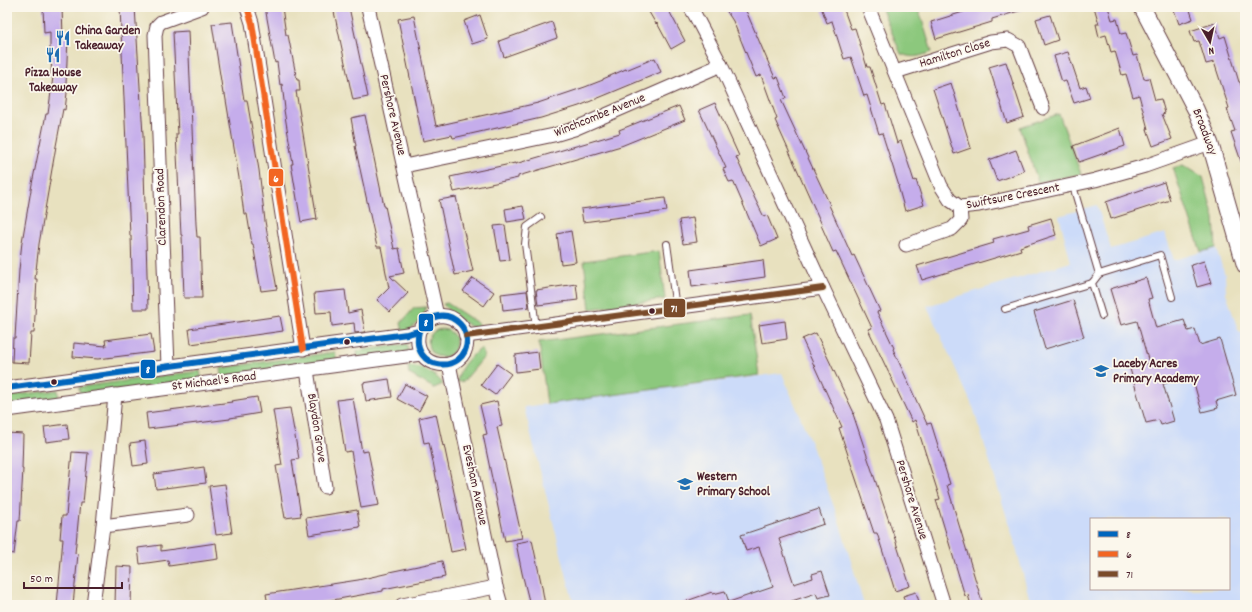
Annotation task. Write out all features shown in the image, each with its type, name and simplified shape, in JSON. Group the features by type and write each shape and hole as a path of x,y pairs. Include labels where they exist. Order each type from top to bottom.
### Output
{"street":[{"name":"Clarendon Road","path":"168,366 155,35 157,26 162,22 202,7"},
{"path":"248,7 252,23 303,349"},
{"name":"Pershore Avenue","path":"368,7 437,316"},
{"name":"Pershore Avenue","path":"690,7 721,65 823,288 886,420 944,605"},
{"name":"Swiftsure Crescent","path":"868,7 896,72 941,186 950,200 960,207 1073,186 1145,166 1210,144"},
{"name":"Broadway","path":"1142,7 1196,110 1210,144 1245,266"},
{"name":"Hamilton Close","path":"896,72 991,42 1008,40 1019,46 1044,108"},
{"name":"Winchcombe Avenue","path":"404,166 554,135 574,129 721,65"},
{"path":"906,245 952,229 961,220 960,207"},
{"path":"466,336 823,288"},
{"path":"437,316 448,316 456,320 462,326 466,336 467,345 464,353 458,359 449,364 440,365 432,363 421,354 417,337 419,331 423,324 430,319 437,316"},
{"name":"St Michael's Road","path":"7,388 303,349 419,331"},
{"path":"346,343 349,364"},
{"name":"St Michael's Road","path":"7,410 115,394 421,354"},
{"path":"210,361 212,382"},
{"name":"Evesham Avenue","path":"449,364 501,605"},
{"name":"Blaydon Grove","path":"307,370 325,487"},
{"path":"68,380 71,401"},
{"path":"93,605 103,526 115,394"},
{"path":"103,526 188,515"},
{"path":"402,605 496,587"}],"lane":[{"path":"1073,186 1099,274"},
{"path":"536,327 525,244 527,227 541,217"},
{"path":"667,244 676,308"},
{"path":"1005,309 1092,283 1099,274 1160,255 1172,297"},
{"path":"1092,283 1102,316"}],"shaded area":[{"name":"Laceby Acres Primary Academy","path":"1097,205 1111,249 1165,233 1174,260 1216,248 1225,275 1226,293 1238,330 1245,335 1245,605 1031,605 1016,547 973,407 927,306 1071,262 1059,216"},
{"name":"Western Primary School","path":"782,373 812,446 839,521 864,605 574,605 524,407"}],"green space":[{"path":"881,7 918,7 932,52 913,57 901,54"},
{"path":"1059,114 1081,174 1038,182 1020,127"},
{"path":"1183,165 1203,177 1214,218 1216,248 1201,252 1173,168"},
{"path":"659,251 665,299 590,309 584,261"},
{"path":"447,303 479,324 479,329 469,326 454,315 443,304"},
{"path":"426,307 421,320 403,332 401,323 414,308"},
{"path":"750,315 759,375 547,404 539,342"},
{"path":"442,329 452,333 456,343 452,353 442,357 432,353 428,343 432,333"},
{"path":"407,344 409,352 358,359 357,351"},
{"path":"482,348 484,357 464,381 457,382 460,371 466,362"},
{"path":"335,352 337,361 222,377 221,368"},
{"path":"408,366 428,371 443,384 434,388 409,374"},
{"path":"200,371 202,380 80,396 79,387"},
{"path":"58,390 59,399 7,405 7,396"}],"building":[{"path":"43,7 62,7 63,37 68,37 66,84 68,84 65,110 63,109 39,244 35,279 37,279 34,333 31,333 29,363 12,362 22,242 46,114 48,114 53,77 51,77 52,50 50,50 50,32 44,33"},
{"path":"120,7 135,7 143,135 148,309 133,309"},
{"path":"265,7 282,7 286,35 288,35 297,80 299,80 300,91 296,91 317,219 301,222 291,164 293,164 284,110 282,84 280,85 277,62 275,63"},
{"path":"333,7 349,7 368,97 353,100"},
{"path":"646,7 667,7 685,41 671,49 657,23 656,24"},
{"path":"724,7 743,7 747,13 775,78 778,77 786,98 781,100 852,256 854,255 880,311 877,312 927,424 931,423 950,484 947,485 983,605 971,605 968,595 965,596 936,500 940,499 915,420 912,422 868,329 872,328 836,251 833,252 775,120 777,119 761,75 756,77 733,21"},
{"path":"821,7 843,7 851,29 855,28 867,67 870,67 882,105 885,104 897,143 901,141 914,181 916,180 924,205 905,211 899,186 882,133 879,134 867,95 864,96 851,57 844,59 832,21 827,23"},
{"path":"979,7 1022,7 1022,10 992,19 992,22 936,39 931,22"},
{"path":"1094,7 1108,7 1112,20 1117,19 1121,34 1126,33 1133,56 1137,55 1144,79 1149,78 1155,100 1161,99 1165,113 1162,114 1172,139 1153,146 1147,129 1139,95 1133,97 1126,74 1122,75 1115,51 1111,52 1106,35 1099,37 1096,24 1099,24"},
{"path":"1173,7 1189,7 1193,19 1179,24"},
{"path":"480,15 488,39 472,44 464,21"},
{"path":"1050,15 1058,40 1044,45 1036,19"},
{"path":"414,16 436,126 538,103 585,87 655,58 661,72 579,106 541,118 453,138 452,135 423,141 398,19"},
{"path":"232,22 244,100 247,100 259,170 265,221 277,289 261,291 247,214 244,214 225,94 223,94 212,24"},
{"path":"552,22 557,38 504,57 499,41"},
{"path":"1215,23 1220,38 1225,36 1245,98 1245,167 1243,167 1231,132 1235,131 1227,109 1229,108 1214,62 1206,64 1199,41 1194,42 1190,31"},
{"path":"188,31 196,224 197,237 200,237 202,298 184,298 176,134 178,134 173,32"},
{"path":"1068,52 1080,88 1086,86 1090,98 1074,103 1066,81 1062,82 1054,56"},
{"path":"1006,62 1024,117 1007,123 989,67"},
{"path":"951,83 971,148 954,154 933,89"},
{"path":"715,103 739,156 736,157 755,199 764,217 767,215 777,239 761,246 733,181 729,182 723,169 726,168 699,110"},
{"path":"679,106 685,120 621,146 518,176 518,178 454,192 450,177 515,164 620,133 619,130"},
{"path":"365,115 394,249 399,248 404,273 390,276 408,293 390,312 377,300 389,288 381,247 377,247 355,146 351,118"},
{"path":"1120,128 1125,146 1079,162 1073,146"},
{"path":"1016,150 1024,171 997,181 989,160"},
{"path":"1164,182 1170,200 1111,219 1106,202"},
{"path":"456,197 473,271 455,275 439,200"},
{"path":"665,198 667,211 583,222 581,209"},
{"path":"523,206 526,219 507,222 505,209"},
{"path":"693,218 697,242 683,244 679,220"},
{"path":"1051,218 1056,235 1020,247 1021,250 922,280 917,266 994,243 993,239 1029,229 1028,225"},
{"path":"505,225 510,260 500,261 494,226"},
{"path":"571,231 576,262 561,264 557,234"},
{"path":"763,260 765,277 692,287 690,270"},
{"path":"1204,261 1211,283 1197,287 1191,265"},
{"path":"473,278 494,292 484,306 463,291"},
{"path":"1146,278 1152,298 1148,299 1156,328 1184,320 1188,331 1195,329 1200,345 1220,339 1236,395 1216,401 1218,408 1202,412 1192,376 1163,384 1174,421 1161,425 1159,420 1146,423 1130,369 1149,363 1137,321 1121,325 1110,289"},
{"path":"576,284 578,300 538,305 536,290"},
{"path":"345,290 348,313 361,310 365,332 355,333 354,323 332,326 331,312 316,313 314,293"},
{"path":"527,291 529,307 503,310 501,294"},
{"path":"1073,300 1084,337 1045,349 1034,312"},
{"path":"280,316 283,331 191,344 189,329"},
{"path":"785,321 787,339 762,343 759,325"},
{"path":"816,333 854,413 853,414 910,586 895,591 877,533 874,533 839,428 842,427 802,339"},
{"path":"151,334 154,352 98,359 73,357 74,343 106,346 105,340"},
{"path":"538,352 540,369 516,372 515,355"},
{"path":"497,364 511,374 495,395 481,385"},
{"path":"389,379 392,397 366,401 363,383"},
{"path":"405,384 427,396 419,411 397,399"},
{"path":"257,397 260,413 230,419 148,429 146,413 232,402 231,401"},
{"path":"353,398 362,452 368,451 379,505 361,508 351,451 345,452 337,400"},
{"path":"497,401 502,426 497,427 522,538 505,541 483,435 487,434 480,405"},
{"path":"290,408 299,459 292,460 301,516 285,518 276,466 282,465 273,410"},
{"path":"436,414 466,549 451,552 429,442 424,443 419,418"},
{"path":"67,424 69,439 46,442 44,427"},
{"path":"7,433 23,434 23,469 20,521 18,521 14,554 7,553"},
{"path":"145,441 148,464 133,466 130,443"},
{"path":"72,452 88,453 83,503 80,503 75,553 78,554 73,605 57,605 63,539 60,539 62,516 66,516"},
{"path":"204,467 206,483 156,489 154,474"},
{"path":"225,484 232,533 216,535 209,486"},
{"path":"819,509 824,524 779,539 794,584 813,578 812,574 822,571 830,595 818,598 816,593 789,602 790,605 681,605 681,603 712,592 713,594 725,591 729,602 773,587 759,547 746,551 741,535"},
{"path":"357,510 360,527 309,535 306,518"},
{"path":"532,540 545,605 530,605 516,543"},
{"path":"216,543 218,559 169,566 168,560 140,564 138,548 161,545 161,551"},
{"path":"442,561 445,577 383,589 383,591 333,600 299,605 268,605 266,594 358,580"},
{"path":"116,566 132,567 131,605 115,605"},
{"path":"916,592 920,605 906,605 903,596"}],"transit line":[{"name":"6","path":"247,7 252,23 303,349"},
{"name":"71","path":"466,336 823,288"},
{"name":"8","path":"7,388 407,334 419,331 427,321 437,316 454,319 463,327 467,340 465,352 458,360 449,364 439,364 430,361 422,355 418,345 419,331"}],"place":[{"name":"China Garden Takeaway","path":"63,38"},
{"name":"Pizza House Takeaway","path":"53,55"},
{"name":"Laceby Acres Primary Academy","path":"1101,371"},
{"name":"Western Primary School","path":"685,484"}]}
